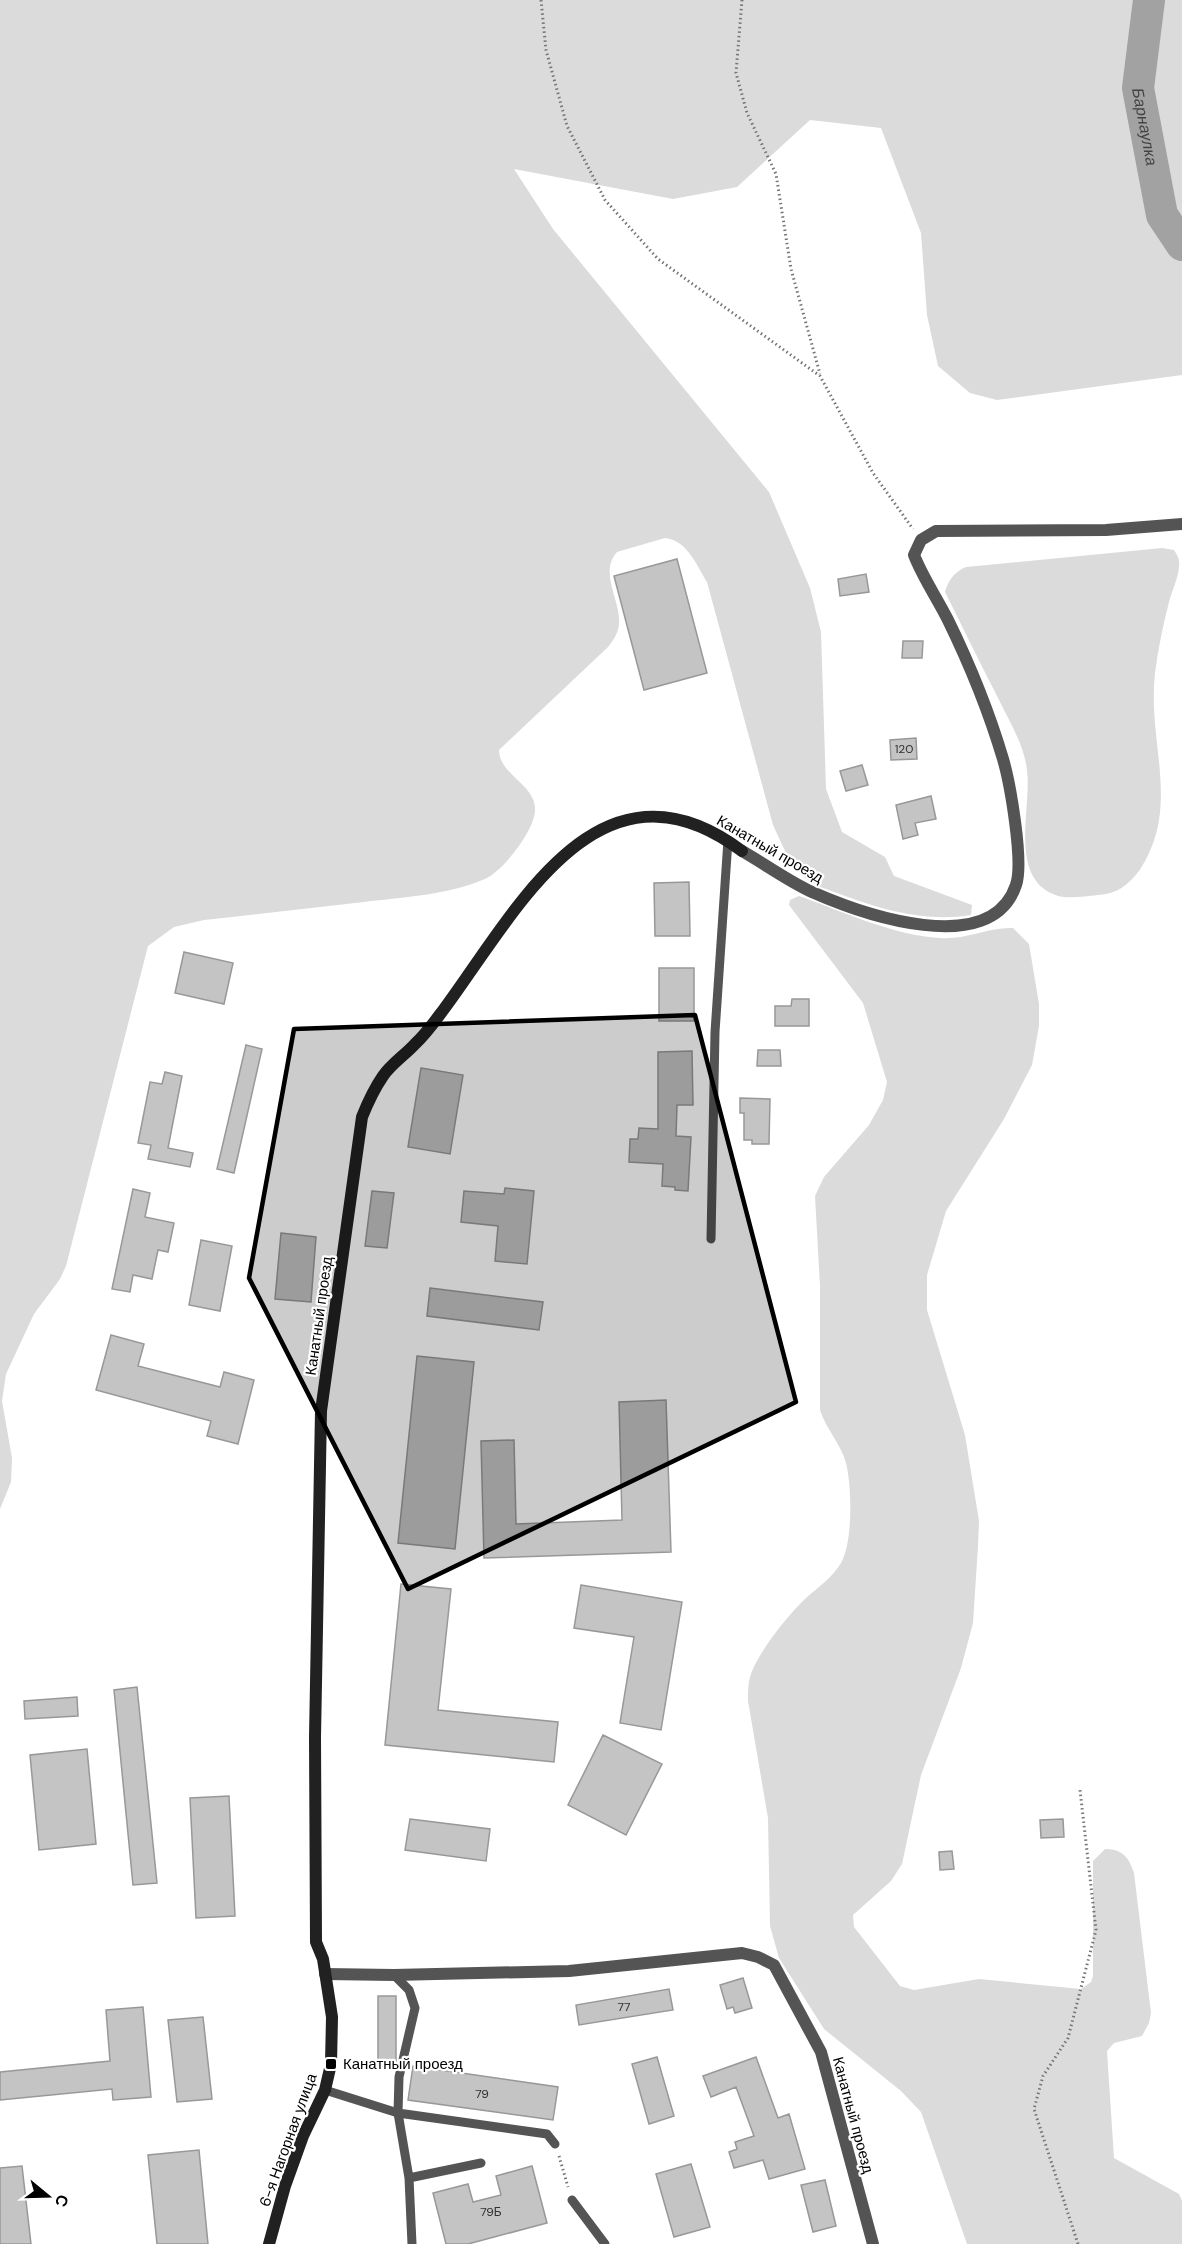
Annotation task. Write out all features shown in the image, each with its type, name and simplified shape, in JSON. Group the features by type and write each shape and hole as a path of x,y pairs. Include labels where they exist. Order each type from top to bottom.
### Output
{"street":[{"path":"921,540 936,531 1106,530 1182,524"},
{"name":"Канатный проезд","path":"873,2244 821,2052 774,1965 758,1957 742,1953 569,1971 394,1975 325,1974 323,1959 316,1942 315,1782 321,1411 362,1117 374,1089 385,1073 418,1042 543,875 572,847 599,829 627,820 660,816 694,823 728,840 742,851 810,891 858,911 922,925 957,926 984,920 1004,905 1017,884 1019,865 1003,760 982,699 948,620 914,555 921,540"},
{"name":"6-я Нагорная улица","path":"269,2244 303,2136 325,2090 331,2064 332,2017 325,1974"}],"lane":[{"path":"711,1239 715,1032 728,840"},
{"path":"394,1975 409,1990 415,2008 399,2077 398,2113 409,2178 412,2244"},
{"path":"325,2090 398,2113 547,2134 555,2144"},
{"path":"409,2178 481,2163"},
{"path":"572,2200 605,2244"}],"path":[{"path":"541,0 546,50 567,126 605,200 657,259 820,376"},
{"path":"742,0 736,73 747,113 776,174 791,269 820,376 873,472 921,540"},
{"path":"1078,2244 1034,2109 1042,2076 1068,2038 1096,1930 1080,1790"},
{"path":"555,2144 572,2200"}],"highlighted area":[{"path":"695,1015 796,1402 408,1589 249,1278 294,1029"}],"shaded area":[{"path":"0,0 1182,0 1182,375 997,400 970,393 938,366 927,315 921,233 881,128 810,120 737,187 673,199 514,169 553,229 769,492 810,588 821,632 826,789 842,832 885,857 894,876 972,905 971,915 923,916 891,910 812,883 798,871 789,859 773,825 707,582 690,555 673,540 665,538 617,552 610,570 619,620 614,639 499,750 505,766 530,794 535,811 523,839 492,875 456,889 425,895 204,920 174,927 148,946 66,1266 60,1279 34,1314 6,1374 2,1401 12,1458 11,1482 0,1509"},
{"path":"1162,548 1174,550 1179,565 1163,628 1155,673 1155,725 1161,799 1159,823 1152,847 1131,881 1116,891 1083,897 1058,896 1042,888 1032,875 1027,859 1025,842 1027,770 1019,742 945,592 952,577 966,567"},
{"path":"799,896 886,928 922,936 950,938 995,929 1013,928 1029,944 1039,1004 1039,1026 1032,1065 1004,1119 946,1211 927,1275 927,1310 965,1435 979,1521 973,1623 961,1668 921,1775 902,1864 891,1881 853,1915 854,1927 900,1986 914,1990 979,1979 1081,1989 1091,1982 1093,1976 1093,1861 1105,1849 1116,1850 1124,1855 1130,1862 1134,1873 1151,2013 1142,2036 1114,2043 1107,2051 1114,2158 1179,2194 1182,2201 1182,2244 967,2244 921,2112 901,2091 824,2029 779,1958 770,1926 768,1818 748,1701 749,1685 753,1669 769,1642 798,1606 838,1568 848,1542 850,1500 846,1463 820,1410 820,1286 815,1196 824,1177 869,1125 883,1100 887,1082 863,1003 789,905 790,900"}],"building":[{"path":"677,559 707,673 644,690 614,576"},
{"path":"866,574 869,592 840,596 838,579"},
{"path":"903,641 923,641 922,658 902,658"},
{"path":"916,738 917,759 891,760 890,740"},
{"path":"862,765 868,785 846,791 840,771"},
{"path":"931,796 936,819 915,823 918,835 903,839 896,805"},
{"path":"689,882 690,936 655,936 654,883"},
{"path":"184,952 233,963 224,1004 175,993"},
{"path":"659,968 694,968 694,1021 659,1021"},
{"path":"792,999 809,999 809,1026 775,1026 775,1006 791,1006"},
{"path":"246,1045 262,1049 234,1173 217,1169"},
{"path":"758,1050 780,1050 781,1066 757,1066"},
{"path":"692,1051 693,1105 677,1105 676,1136 691,1137 688,1191 662,1186 663,1164 629,1162 630,1139 638,1139 639,1128 658,1129 658,1052"},
{"path":"421,1068 463,1075 450,1154 408,1147"},
{"path":"165,1072 182,1076 168,1148 193,1153 190,1167 148,1159 151,1145 138,1143 150,1082 162,1084"},
{"path":"740,1098 770,1099 769,1144 752,1144 752,1140 744,1140 744,1113 740,1113"},
{"path":"505,1188 534,1191 527,1264 495,1261 498,1226 461,1222 464,1191 504,1194"},
{"path":"133,1189 150,1193 145,1217 174,1223 168,1252 158,1250 152,1279 133,1275 130,1292 112,1289"},
{"path":"372,1191 394,1193 387,1248 365,1246"},
{"path":"281,1233 316,1237 311,1302 275,1299"},
{"path":"201,1240 232,1246 220,1311 189,1305"},
{"path":"430,1288 543,1302 539,1330 427,1316"},
{"path":"111,1335 144,1344 138,1366 220,1387 224,1372 254,1380 238,1444 207,1436 211,1421 96,1390"},
{"path":"417,1356 474,1362 455,1549 398,1543"},
{"path":"666,1400 671,1552 484,1558 481,1441 514,1440 516,1524 622,1520 619,1402"},
{"path":"401,1584 451,1589 438,1710 558,1722 554,1762 385,1745"},
{"path":"581,1585 682,1602 661,1730 620,1723 634,1637 574,1628"},
{"path":"137,1687 157,1883 133,1885 114,1690"},
{"path":"77,1697 78,1716 25,1719 24,1701"},
{"path":"603,1735 662,1764 626,1835 568,1805"},
{"path":"87,1749 96,1844 39,1850 30,1755"},
{"path":"229,1796 235,1916 196,1918 190,1798"},
{"path":"410,1819 490,1829 486,1861 405,1850"},
{"path":"1063,1819 1064,1837 1041,1838 1040,1820"},
{"path":"952,1851 954,1869 940,1870 939,1852"},
{"path":"743,1978 752,2008 735,2013 733,2007 727,2009 720,1985"},
{"path":"669,1989 673,2010 579,2025 576,2005"},
{"path":"378,1996 396,1996 396,2061 378,2061"},
{"path":"143,2007 151,2097 113,2100 112,2089 0,2100 0,2072 110,2061 106,2010"},
{"path":"203,2017 212,2099 177,2102 168,2020"},
{"path":"657,2057 674,2116 649,2124 632,2064"},
{"path":"756,2057 778,2118 789,2114 805,2169 769,2179 763,2160 734,2168 729,2152 737,2149 735,2142 754,2136 736,2087 711,2097 703,2076"},
{"path":"413,2066 558,2087 553,2120 408,2100"},
{"path":"199,2150 208,2244 157,2244 148,2155"},
{"path":"691,2164 710,2227 674,2237 656,2174"},
{"path":"22,2166 31,2244 0,2244 0,2168"},
{"path":"532,2166 547,2223 468,2244 446,2244 433,2193 468,2184 473,2202 501,2195 496,2176"},
{"path":"825,2180 836,2226 813,2232 801,2185"}],"waterway":[{"name":"Барнаулка","path":"1149,0 1138,88 1162,215 1182,245"}],"place":[{"name":"Канатный проезд","path":"331,2064"}]}
